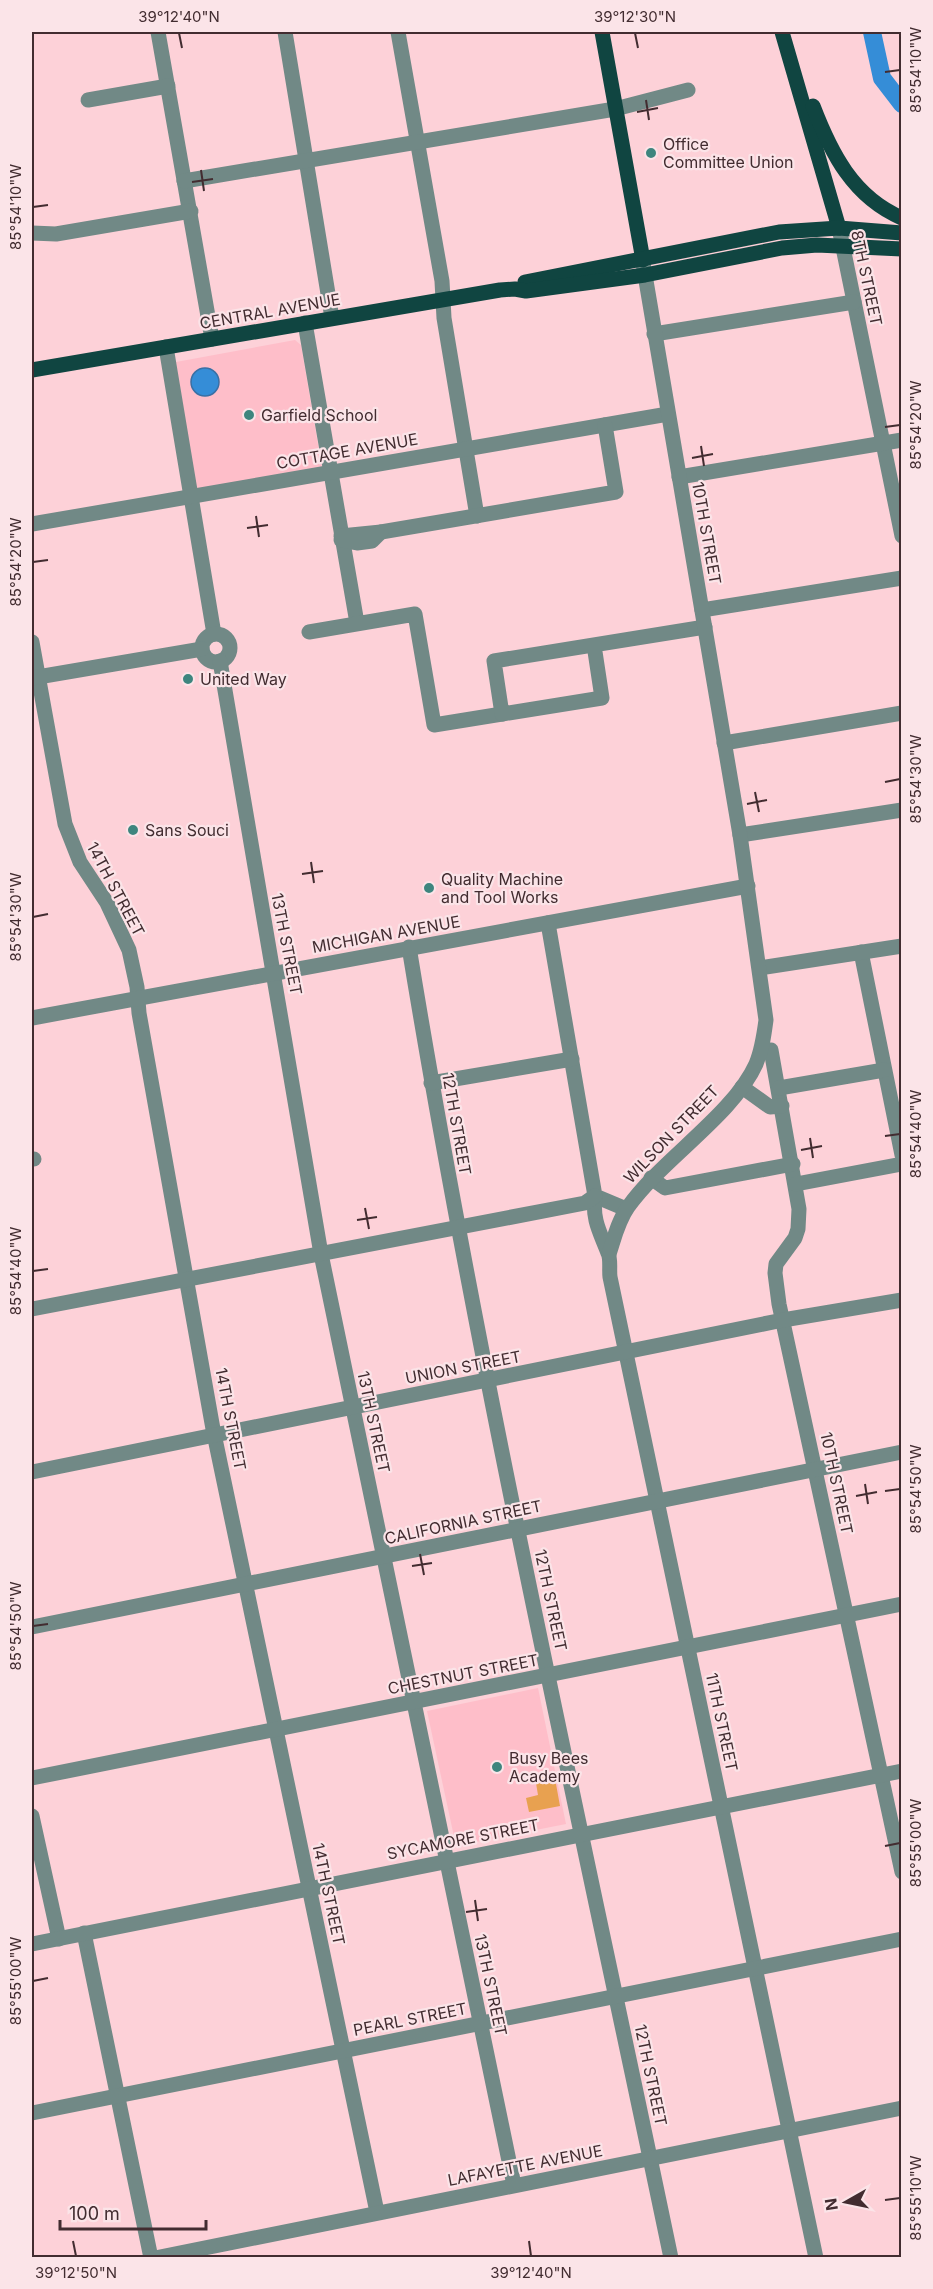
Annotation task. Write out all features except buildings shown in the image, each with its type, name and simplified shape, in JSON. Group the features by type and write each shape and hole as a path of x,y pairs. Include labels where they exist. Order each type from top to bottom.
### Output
{"main road":[{"name":"10TH STREET","path":"602,32 644,267"},
{"name":"8TH STREET","path":"782,32 838,228"},
{"path":"792,66 808,92 824,135 839,164 855,186 877,204 902,218"},
{"name":"CENTRAL AVENUE","path":"644,267 760,234 838,228 902,233"},
{"name":"CENTRAL AVENUE","path":"32,370 443,299 515,289 525,281 782,248 842,245 902,249"}],"street":[{"path":"158,32 212,339"},
{"path":"285,32 332,318"},
{"path":"399,32 419,142 477,516"},
{"path":"88,100 168,86"},
{"path":"184,181 615,109 688,90"},
{"path":"32,233 56,234 191,211"},
{"name":"8TH STREET","path":"838,228 902,536"},
{"name":"10TH STREET","path":"644,267 740,835 760,968 767,1046 782,1106 796,1184 798,1229 776,1264 775,1273 783,1320 902,1872"},
{"path":"654,334 854,302"},
{"path":"304,323 357,623"},
{"path":"166,347 214,634"},
{"name":"COTTAGE AVENUE","path":"32,524 668,414"},
{"path":"341,538 357,543 372,541 381,532 616,492 605,425"},
{"path":"679,477 902,440"},
{"path":"702,610 902,578"},
{"path":"309,632 415,614 434,725 602,698 594,645"},
{"path":"502,714 494,661 705,627"},
{"path":"214,634 225,637 230,644 229,653 220,662 206,658 202,649 205,640 214,634"},
{"name":"14TH STREET","path":"32,642 34,677 68,832 80,862 119,926 129,950 138,997 138,1013 215,1435 377,2212"},
{"path":"34,677 202,649"},
{"name":"13TH STREET","path":"220,662 321,1254 514,2185"},
{"path":"724,743 902,713"},
{"path":"740,835 902,810"},
{"name":"MICHIGAN AVENUE","path":"32,1018 748,886"},
{"name":"11TH STREET","path":"548,923 596,1196 593,1209 600,1239 609,1254 610,1277 816,2258"},
{"path":"760,968 902,946"},
{"name":"12TH STREET","path":"409,947 431,1083 488,1380 671,2258"},
{"path":"861,952 902,1155"},
{"name":"WILSON STREET","path":"609,1254 626,1209 651,1178 742,1087 767,1046"},
{"path":"431,1083 572,1059"},
{"path":"778,1088 884,1070"},
{"path":"742,1087 770,1107 782,1106"},
{"path":"651,1178 665,1188 793,1164"},
{"path":"796,1184 902,1164"},
{"path":"32,1309 585,1203 596,1196 626,1209"},
{"name":"UNION STREET","path":"32,1472 783,1320 902,1299"},
{"name":"CALIFORNIA STREET","path":"32,1627 902,1452"},
{"name":"CHESTNUT STREET","path":"32,1778 902,1604"},
{"name":"SYCAMORE STREET","path":"32,1944 902,1771"},
{"path":"32,1816 58,1939"},
{"path":"84,1934 153,2258"},
{"name":"PEARL STREET","path":"32,2114 902,1939"},
{"name":"LAFAYETTE AVENUE","path":"153,2258 902,2108"}],"shaded area":[{"name":"Garfield School","path":"295,340 301,345 322,468 196,489 176,362"},
{"name":"Busy Bees Academy","path":"538,1688 566,1824 456,1846 427,1711"},
{"path":"554,1773 560,1806 529,1812 526,1798 538,1795 535,1777"}],"water":[{"path":"205,368 215,372 219,382 215,392 205,396 195,392 191,382 195,372"}],"waterway":[{"path":"872,32 882,78 902,104"}],"place":[{"name":"Office Committee Union","path":"651,153"},
{"name":"Garfield School","path":"249,415"},
{"name":"United Way","path":"188,679"},
{"name":"Sans Souci","path":"133,830"},
{"name":"Quality Machine and Tool Works","path":"429,888"},
{"name":"Busy Bees Academy","path":"497,1767"}]}
